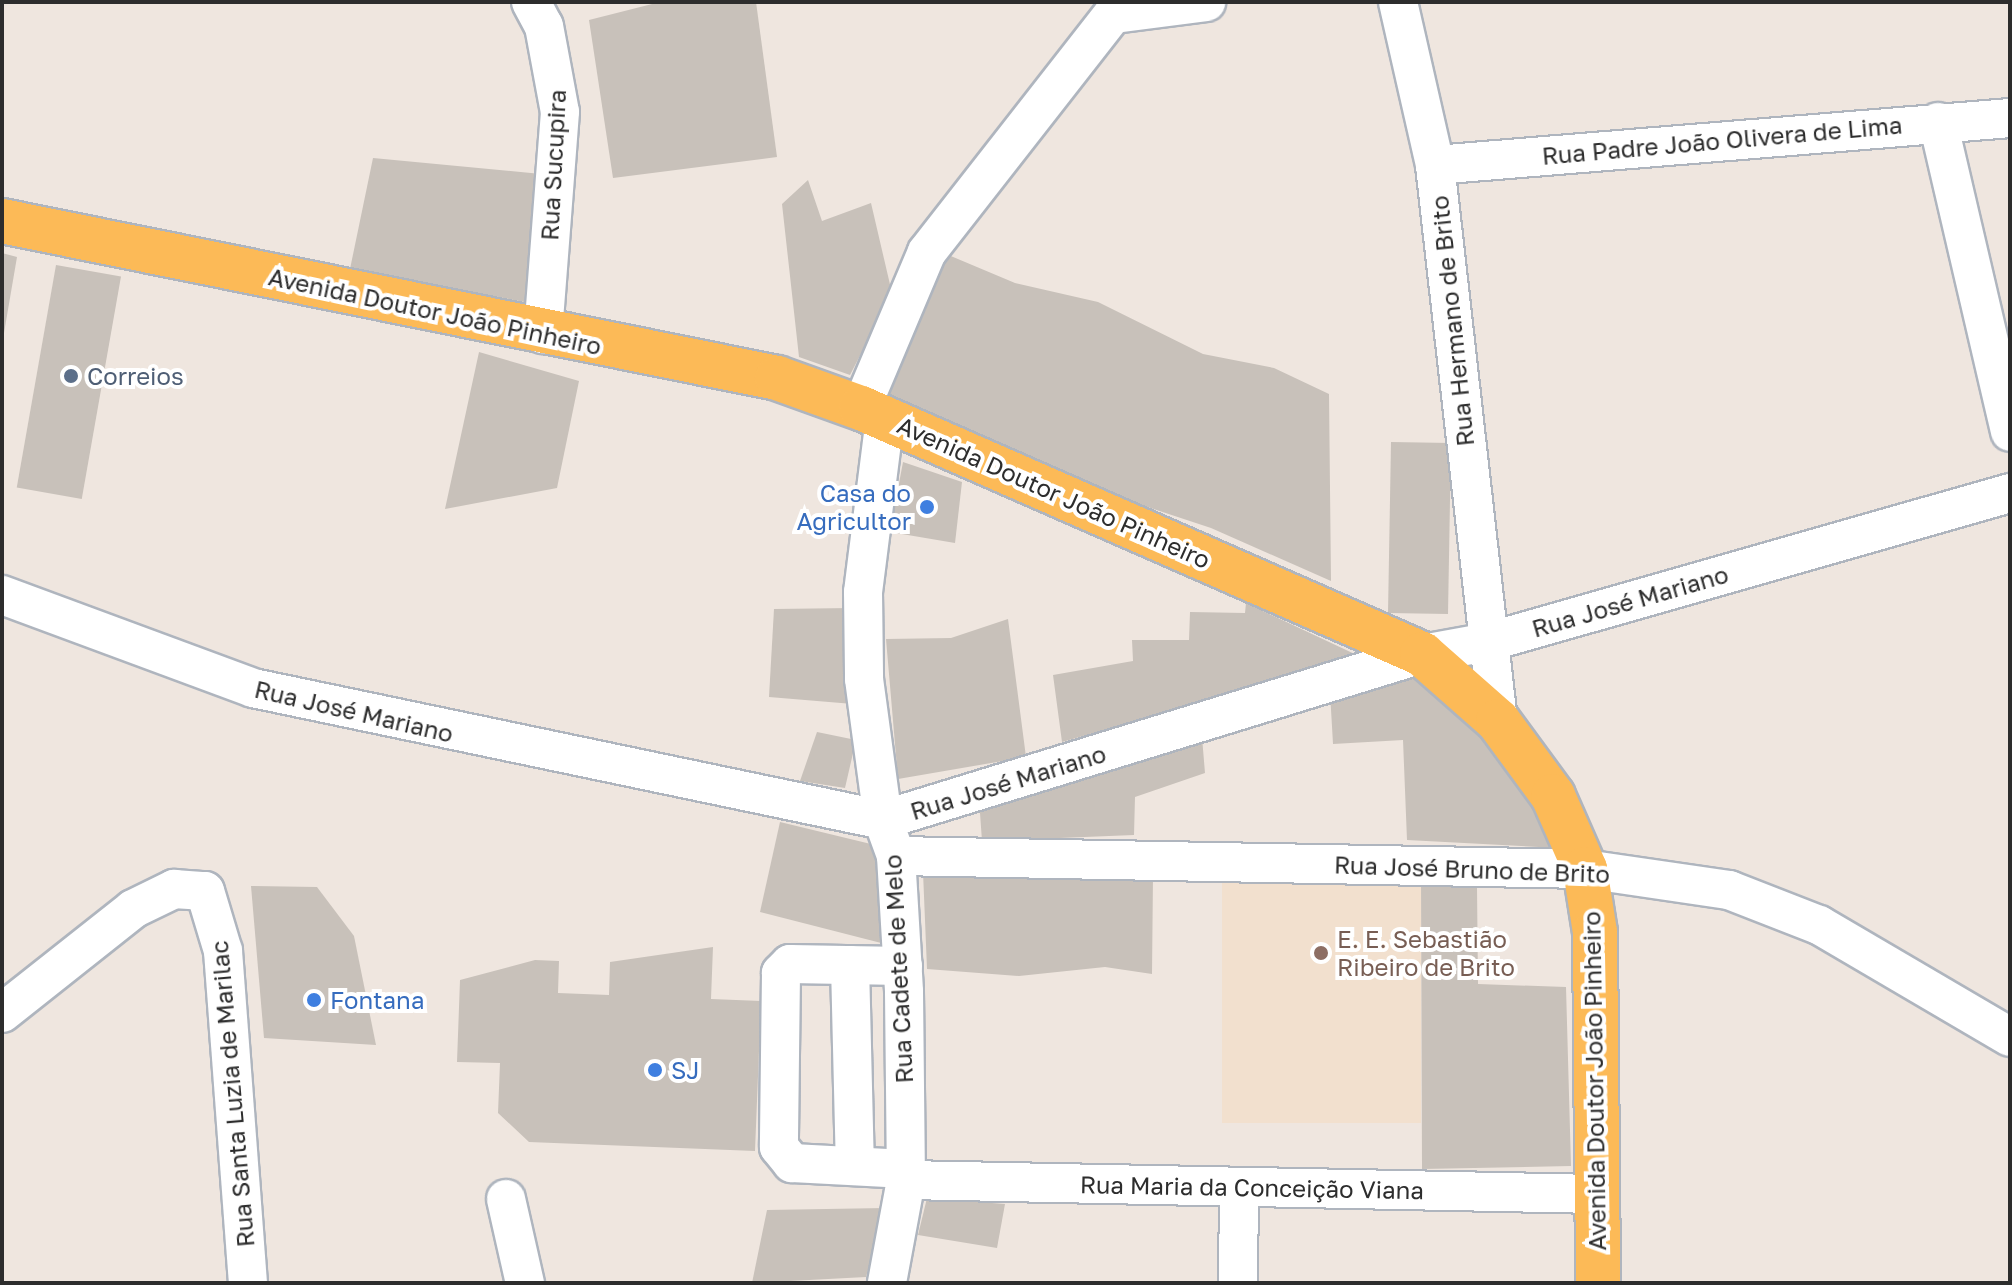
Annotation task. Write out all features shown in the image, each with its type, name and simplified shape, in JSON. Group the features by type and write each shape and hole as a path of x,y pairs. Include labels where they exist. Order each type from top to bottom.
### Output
{"main road":[{"name":"Avenida Doutor João Pinheiro","path":"2,221 543,334 777,378 873,413 1422,654 1498,721 1553,796 1585,869 1595,932 1598,1283"}],"street":[{"name":"Rua Sucupira","path":"531,2 544,26 560,112 543,334"},
{"path":"1118,8 1206,2"},
{"name":"Rua Hermano de Brito","path":"1398,2 1435,165 1498,721"},
{"name":"Rua Cadete de Melo","path":"887,1283 906,1175 903,966 896,856 883,820 864,679 863,592 873,413 927,252 1118,8"},
{"name":"Rua Padre João Olivera de Lima","path":"1435,165 2010,118"},
{"path":"1938,122 2010,432"},
{"name":"Rua José Mariano","path":"2,595 253,688 883,820 1422,654 1488,642 2010,493"},
{"path":"959,797 964,855"},
{"name":"Rua José Bruno de Brito","path":"896,856 1585,869 1770,903 2010,1037"},
{"name":"Rua Santa Luzia de Marilac","path":"2,1013 133,909 197,886 214,905 248,1283"},
{"name":"Rua Maria da Conceição Viana","path":"903,966 790,964 781,973 779,1147 792,1163 855,1166 906,1175 1239,1187 1597,1194"},
{"path":"850,965 855,1166"},
{"path":"1238,1283 1239,1187"},
{"path":"506,1199 525,1283"}],"shaded area":[{"name":"E. E. Sebastião Ribeiro de Brito","path":"1222,876 1421,876 1421,1123 1222,1123"}],"building":[{"path":"660,2 756,2 777,157 613,178 589,20"},
{"path":"373,158 541,174 535,304 350,269"},
{"path":"808,180 822,221 871,203 892,293 850,375 799,357 782,204"},
{"path":"2,253 17,257 4,333 2,333"},
{"path":"946,254 1015,283 1098,302 1203,354 1274,368 1329,394 1331,581 1211,528 1084,486 878,391"},
{"name":"Correios","path":"56,265 121,276 82,499 17,488"},
{"path":"479,352 579,381 557,488 445,509"},
{"path":"1391,442 1451,443 1448,614 1388,613"},
{"name":"Casa do Agricultor","path":"903,462 962,482 955,543 890,532"},
{"path":"1246,603 1361,657 1062,742 1053,675 1133,661 1132,640 1189,640 1190,612 1245,613"},
{"path":"852,608 853,704 769,697 774,609"},
{"path":"1008,619 1026,757 898,779 886,639 951,638"},
{"path":"1429,672 1524,774 1558,848 1407,840 1403,740 1333,744 1330,692"},
{"path":"817,732 856,740 845,788 800,781"},
{"path":"1202,737 1205,773 1135,797 1134,835 982,841 979,799"},
{"path":"780,822 875,845 889,945 760,912"},
{"path":"923,872 1153,876 1152,974 1105,967 1019,976 927,969"},
{"path":"1421,876 1477,887 1478,984 1566,987 1571,1166 1422,1169"},
{"name":"Fontana","path":"251,886 317,887 354,936 376,1045 264,1038"},
{"path":"713,947 711,999 761,1001 755,1151 529,1142 498,1113 500,1063 457,1062 460,980 535,960 559,961 558,993 609,995 610,962"},
{"path":"927,1198 1005,1204 997,1248 918,1235"},
{"path":"885,1208 866,1277 752,1283 767,1210"}],"place":[{"name":"Correios","path":"71,376"},
{"name":"Casa do Agricultor","path":"927,507"},
{"name":"E. E. Sebastião Ribeiro de Brito","path":"1321,953"},
{"name":"Fontana","path":"314,1000"},
{"name":"SJ","path":"655,1070"}]}
